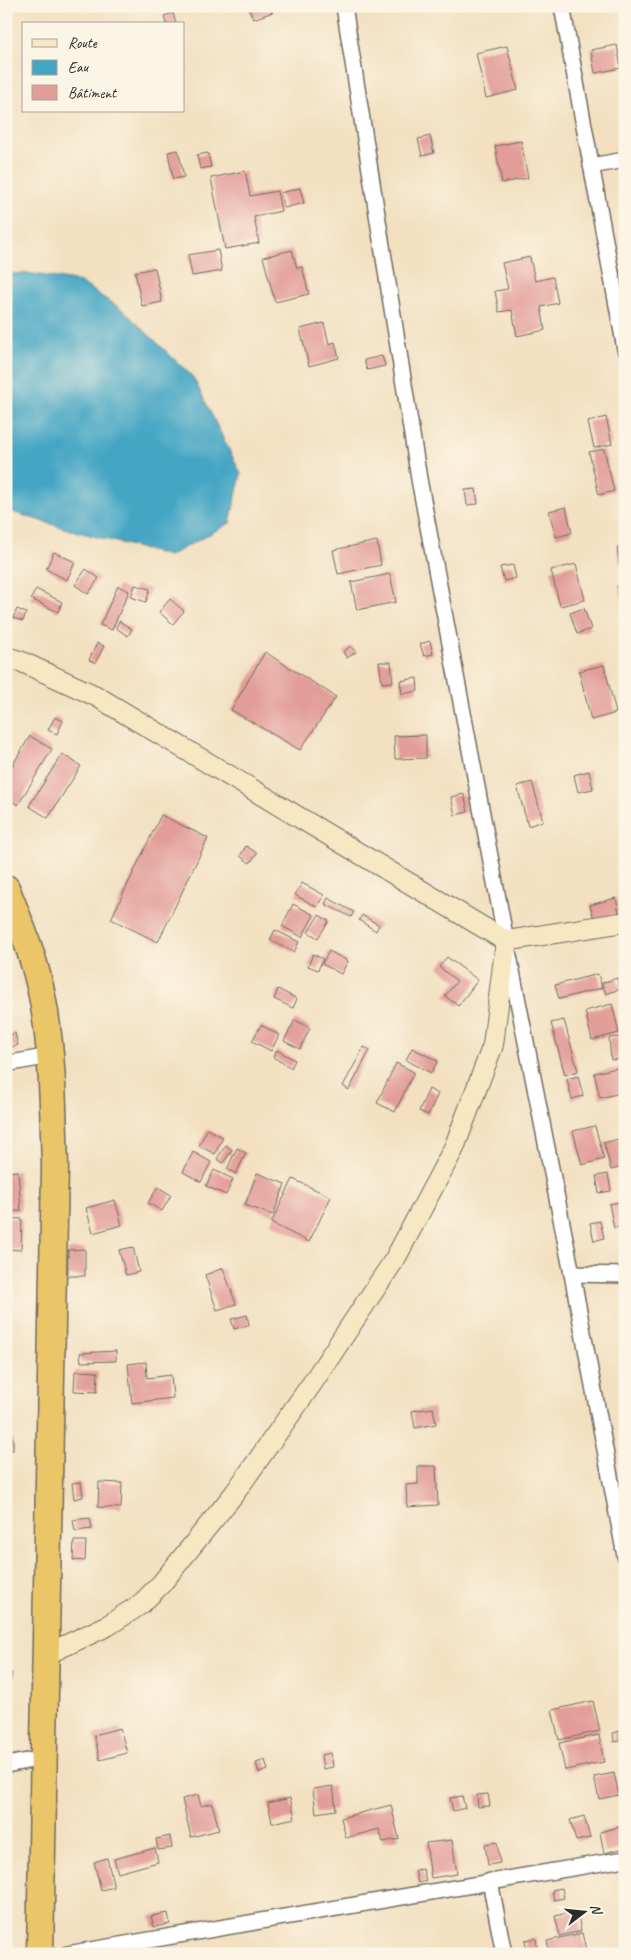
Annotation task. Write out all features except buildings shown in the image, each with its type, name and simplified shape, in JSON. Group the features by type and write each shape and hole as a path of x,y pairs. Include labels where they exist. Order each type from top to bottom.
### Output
{"highway":[{"path":"6,888 26,937 43,1000 50,1056 56,1166 40,1954"}],"street":[{"path":"344,6 419,479 625,1556"},
{"path":"562,6 625,348"},
{"path":"591,166 625,160"},
{"path":"6,656 96,696 506,941 625,922"},
{"path":"45,1655 107,1626 141,1604 161,1584 234,1494 311,1385 395,1259 454,1148 493,1044 506,941"},
{"path":"6,1064 50,1056"},
{"path":"572,1274 625,1275"},
{"path":"6,1765 43,1758"},
{"path":"67,1954 131,1948 625,1859"},
{"path":"490,1882 504,1954"}],"water":[{"path":"28,273 80,282 124,311 193,377 241,474 230,523 169,556 67,529 6,510 6,274"}]}
